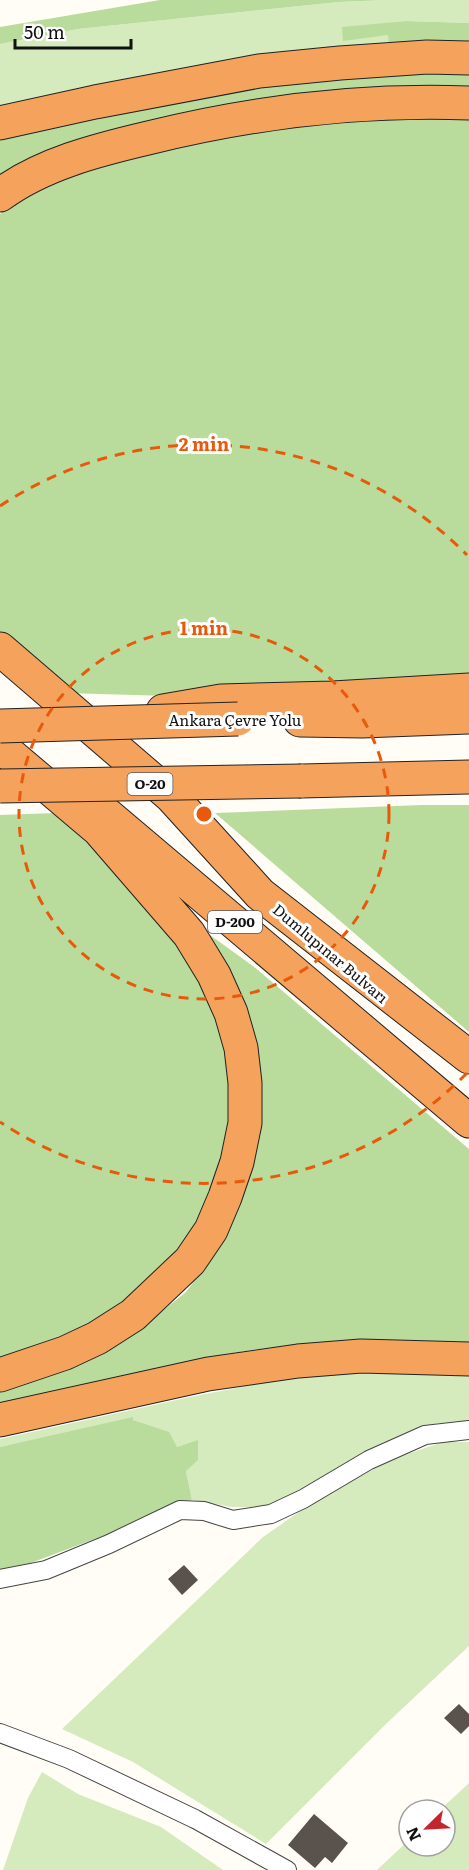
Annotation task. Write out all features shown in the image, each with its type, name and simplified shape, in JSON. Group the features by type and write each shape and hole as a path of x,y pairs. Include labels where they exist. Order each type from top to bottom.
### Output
{"highway":[{"path":"0,123 259,70 427,57 469,58"},
{"path":"0,195 54,166 107,147 189,128 346,105 469,103"},
{"path":"0,649 171,796 260,894 469,1057"},
{"name":"Dumlupınar Bulvarı","path":"0,673 469,1071"},
{"path":"230,710 333,698 469,690"},
{"name":"Ankara Çevre Yolu","path":"0,725 100,723 230,710 362,721 469,717"},
{"name":"D-200","path":"0,725 469,1121"},
{"path":"0,746 99,830 189,934 214,975 231,1013 241,1048 245,1083 244,1123 237,1162 211,1230 190,1261 133,1315 97,1338 65,1353 0,1375"},
{"name":"O-20","path":"8,788 469,777"},
{"path":"356,779 444,796 469,796"},
{"path":"0,1420 208,1374 298,1361 361,1356 469,1359"}],"street":[{"path":"0,1579 46,1570 109,1544 180,1510 204,1511 233,1520 271,1514 303,1499 369,1460 425,1435 469,1430"},
{"path":"0,1733 69,1759 195,1819 287,1870"}],"green space":[{"path":"160,0 387,0 339,2 78,29 0,44 0,27"},
{"path":"469,0 469,23 406,21 342,28 389,35 389,45 0,109 0,44 78,29 339,2"},
{"path":"406,21 469,23 469,46 389,45 388,35 343,41 342,27"},
{"path":"404,72 469,73 469,89 0,182 0,136 242,88"},
{"path":"469,117 469,682 204,697 65,693 0,632 0,214 58,178 99,163 265,129 376,118"},
{"path":"469,805 469,1032 215,813"},
{"path":"56,813 110,865 191,952 229,1050 231,1089 227,1137 216,1180 201,1216 179,1250 121,1305 83,1327 37,1349 0,1360 0,815"},
{"path":"207,933 253,966 469,1149 469,1346 343,1343 268,1348 167,1366 0,1408 0,1388 141,1328 186,1292 222,1244 243,1190 256,1138"},
{"path":"335,1369 469,1374 469,1424 438,1423 366,1453 268,1507 232,1507 192,1500 186,1471 197,1441 177,1447 133,1420 0,1447 0,1439 190,1397"},
{"path":"133,1417 133,1420 169,1432 177,1447 198,1440 198,1460 186,1471 192,1500 174,1502 132,1525 28,1564 0,1570 0,1447"},
{"path":"443,1442 469,1442 469,1646 387,1723 266,1844 133,1762 62,1729 263,1537 309,1505 392,1459"},
{"path":"42,1772 78,1794 161,1827 223,1870 3,1870 28,1798"},
{"path":"469,1783 469,1870 377,1870 397,1851 397,1858 457,1858 457,1798 453,1798"}],"building":[{"path":"184,1565 198,1580 182,1595 168,1579"},
{"path":"459,1704 469,1714 469,1726 461,1734 444,1718"},
{"path":"314,1814 348,1843 332,1863 325,1857 315,1868 288,1845"}]}
